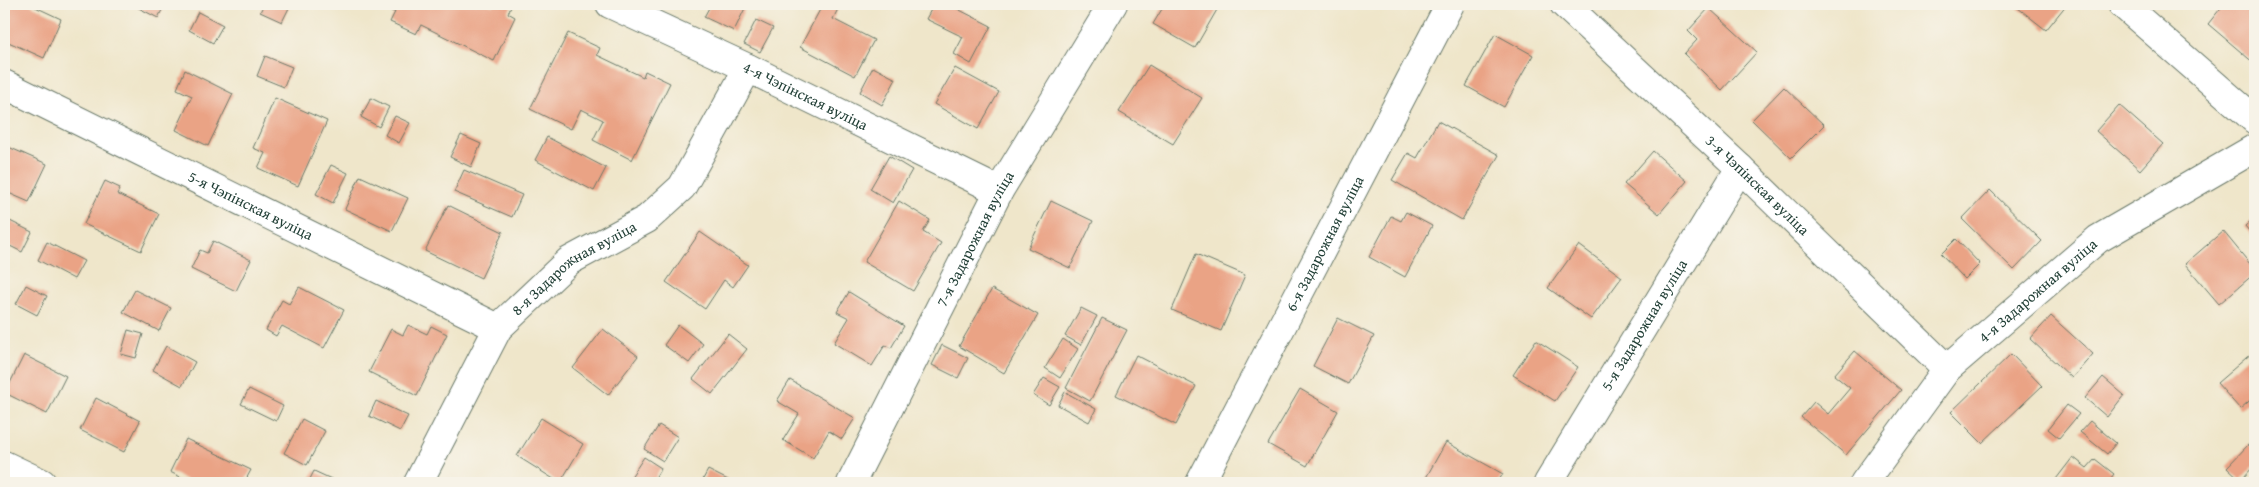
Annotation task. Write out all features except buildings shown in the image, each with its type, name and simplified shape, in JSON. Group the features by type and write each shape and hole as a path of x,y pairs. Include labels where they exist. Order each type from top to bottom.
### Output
{"street":[{"name":"4-я Чэпінская вуліца","path":"610,4 748,68 999,191"},
{"name":"7-я Задарожная вуліца","path":"851,483 999,191 1113,4"},
{"name":"6-я Задарожная вуліца","path":"1200,483 1450,4"},
{"name":"3-я Чэпінская вуліца","path":"1564,4 1740,168 1947,369"},
{"path":"2122,4 2255,120"},
{"name":"8-я Задарожная вуліца","path":"418,483 498,328 569,261 647,219 682,187 748,68"},
{"name":"5-я Чэпінская вуліца","path":"4,84 498,328"},
{"name":"4-я Задарожная вуліца","path":"1864,483 1947,369 2098,239 2255,148"},
{"name":"5-я Задарожная вуліца","path":"1548,483 1740,168"},
{"path":"4,465 42,483"}]}
